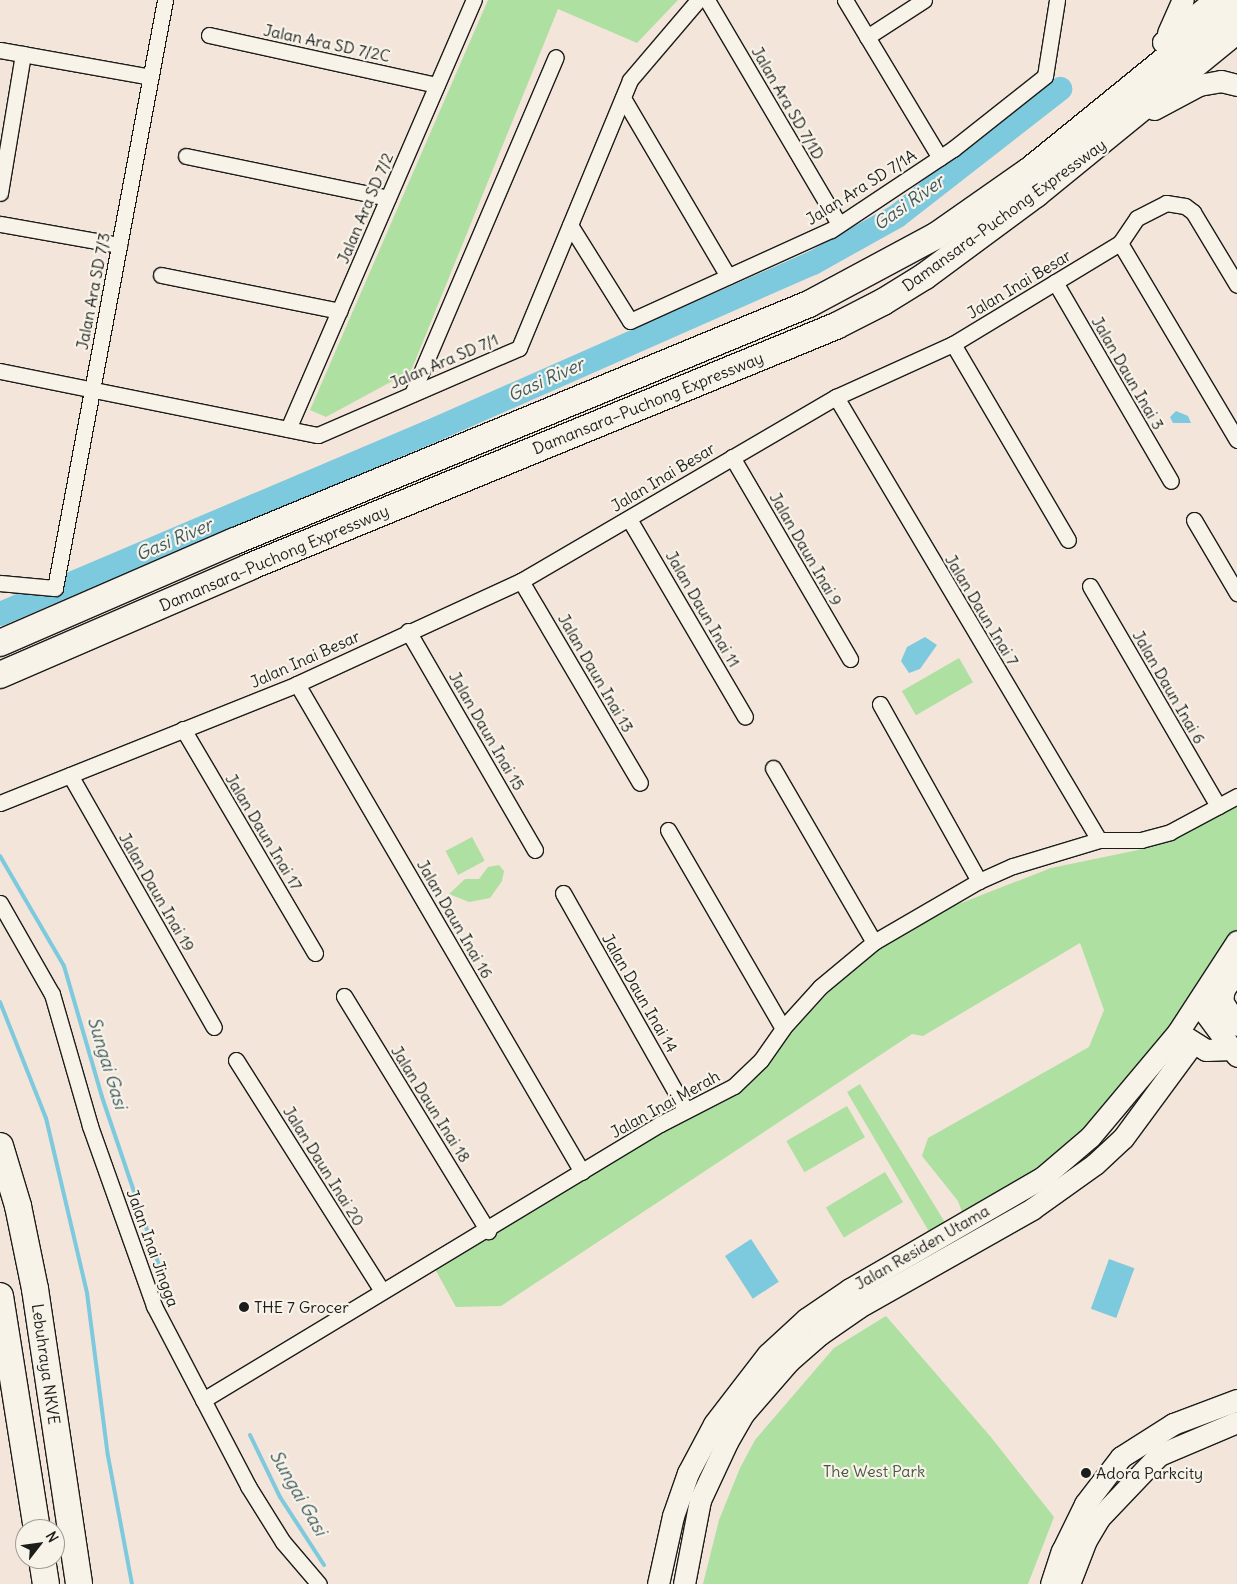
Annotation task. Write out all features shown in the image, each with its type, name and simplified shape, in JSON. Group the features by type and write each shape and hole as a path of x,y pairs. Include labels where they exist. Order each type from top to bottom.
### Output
{"highway":[{"path":"1029,171 1237,2"},
{"name":"Damansara–Puchong Expressway","path":"0,675 249,567 836,326 925,276 1118,130 1237,30"},
{"path":"1029,171 1096,100 1163,42"},
{"name":"Damansara–Puchong Expressway","path":"0,643 235,541 809,304 936,236 1029,171"},
{"name":"Lebuhraya NKVE","path":"0,1146 18,1206 35,1289 79,1584"},
{"name":"Lebuhraya NKVE","path":"0,1296 35,1519"},
{"path":"44,1569 46,1584"}],"street":[{"name":"Jalan Ara SD 7/3","path":"0,583 55,588 165,0"},
{"name":"Jalan Ara SD 7/2","path":"288,429 474,0"},
{"name":"Jalan Ara SD 7/1","path":"0,371 318,435 519,348 630,80 698,0"},
{"name":"Jalan Ara SD 7/1D","path":"707,0 839,224"},
{"path":"845,0 940,158"},
{"path":"867,36 924,0"},
{"name":"Jalan Ara SD 7/1A","path":"570,225 630,321 728,276 839,224 940,158 1045,76 1058,0"},
{"path":"1163,42 1183,0"},
{"path":"1163,42 1214,0"},
{"name":"Jalan Ara SD 7/2C","path":"209,35 438,85"},
{"path":"0,50 151,77"},
{"path":"0,193 23,54"},
{"path":"412,394 556,57"},
{"path":"1118,130 1199,85 1221,81 1237,85"},
{"path":"623,98 728,276"},
{"path":"186,156 388,198"},
{"path":"1237,285 1193,212 1186,206 1166,203 1137,218 1120,243 1237,440"},
{"path":"0,224 119,245"},
{"name":"Jalan Inai Besar","path":"0,802 297,684 408,631 521,581 732,456 836,397 953,344 1120,243"},
{"path":"161,275 340,311"},
{"name":"Jalan Daun Inai 3","path":"1055,282 1171,481"},
{"path":"953,344 1068,540"},
{"name":"Jalan Daun Inai 7","path":"836,397 1098,840"},
{"name":"Jalan Daun Inai 9","path":"732,456 850,659"},
{"name":"Jalan Daun Inai 11","path":"630,518 745,717"},
{"path":"1194,520 1237,593"},
{"name":"Jalan Daun Inai 13","path":"521,581 640,783"},
{"name":"Jalan Daun Inai 6","path":"1090,586 1218,806"},
{"name":"Jalan Daun Inai 15","path":"408,631 535,850"},
{"name":"Jalan Daun Inai 16","path":"297,684 582,1172"},
{"path":"880,704 979,881"},
{"name":"Jalan Daun Inai 17","path":"183,729 315,952"},
{"path":"773,768 874,942"},
{"name":"Jalan Daun Inai 19","path":"70,775 214,1026"},
{"name":"Jalan Inai Merah","path":"203,1400 686,1110 734,1086 761,1060 783,1028 840,968 874,942 979,881 1033,858 1098,840 1153,837 1187,824 1237,796"},
{"path":"668,830 783,1028"},
{"name":"Jalan Daun Inai 14","path":"563,893 686,1110"},
{"name":"Jalan Inai Jingga","path":"0,903 52,994 90,1126 154,1306 248,1486 283,1542 319,1584"},
{"name":"Jalan Residen Utama","path":"1225,1001 1208,982 1237,941"},
{"name":"Jalan Residen Utama","path":"1225,1001 1224,989 1237,971"},
{"name":"Jalan Daun Inai 18","path":"344,996 488,1230"},
{"path":"1235,1052 1206,1014 1225,1001 1237,1025"},
{"name":"Jalan Residen Utama","path":"658,1584 673,1516 688,1472 723,1428 744,1413 783,1367 820,1334 859,1307 1032,1208 1095,1164 1123,1138 1186,1038 1225,1001"},
{"path":"1186,1038 1215,1052 1235,1052"},
{"name":"Jalan Daun Inai 20","path":"236,1060 382,1291"},
{"path":"1051,1584 1062,1551 1085,1504 1121,1457 1173,1424 1237,1400"},
{"path":"1069,1584 1086,1540 1100,1518 1159,1454 1237,1422"},
{"name":"Jalan Residen Utama","path":"684,1584 700,1500 723,1428"}],"green space":[{"path":"488,0 678,0 637,43 558,9 411,371 326,417 310,410"},
{"path":"959,658 973,682 916,715 902,691"},
{"path":"1237,805 1237,932 1174,1029 1098,1115 1045,1166 931,1235 847,1092 860,1084 946,1224 963,1215 958,1201 922,1156 928,1138 1089,1047 1104,1010 1080,943 923,1036 912,1034 501,1306 456,1307 435,1269 679,1118 733,1096 854,965 951,907 1051,868 1138,850 1200,826"},
{"path":"472,837 485,861 458,875 446,851"},
{"path":"499,865 504,871 502,881 490,898 469,902 449,894 465,879 479,879 488,867"},
{"path":"847,1106 865,1137 804,1172 786,1141"},
{"path":"885,1172 903,1202 844,1238 826,1208"},
{"name":"The West Park","path":"886,1316 990,1436 1054,1517 1028,1584 703,1584 719,1520 740,1468 755,1440 834,1348"}],"water":[{"path":"1176,411 1188,416 1191,423 1173,423 1170,417"},
{"path":"925,637 937,645 920,669 909,673 901,661 907,647"},
{"path":"751,1239 779,1282 753,1299 725,1256"},
{"path":"1109,1259 1134,1268 1116,1318 1091,1309"}],"waterway":[{"name":"Gasi River","path":"0,614 427,433 813,263 897,216 1060,89"},
{"name":"Sungai Gasi","path":"0,856 64,966 102,1097 167,1289"},
{"path":"0,1002 46,1118 87,1293 108,1456 132,1584"},
{"name":"Sungai Gasi","path":"250,1435 280,1497 324,1565"}],"place":[{"name":"THE 7 Grocer","path":"244,1307"},
{"name":"Adora Parkcity","path":"1086,1473"}]}
